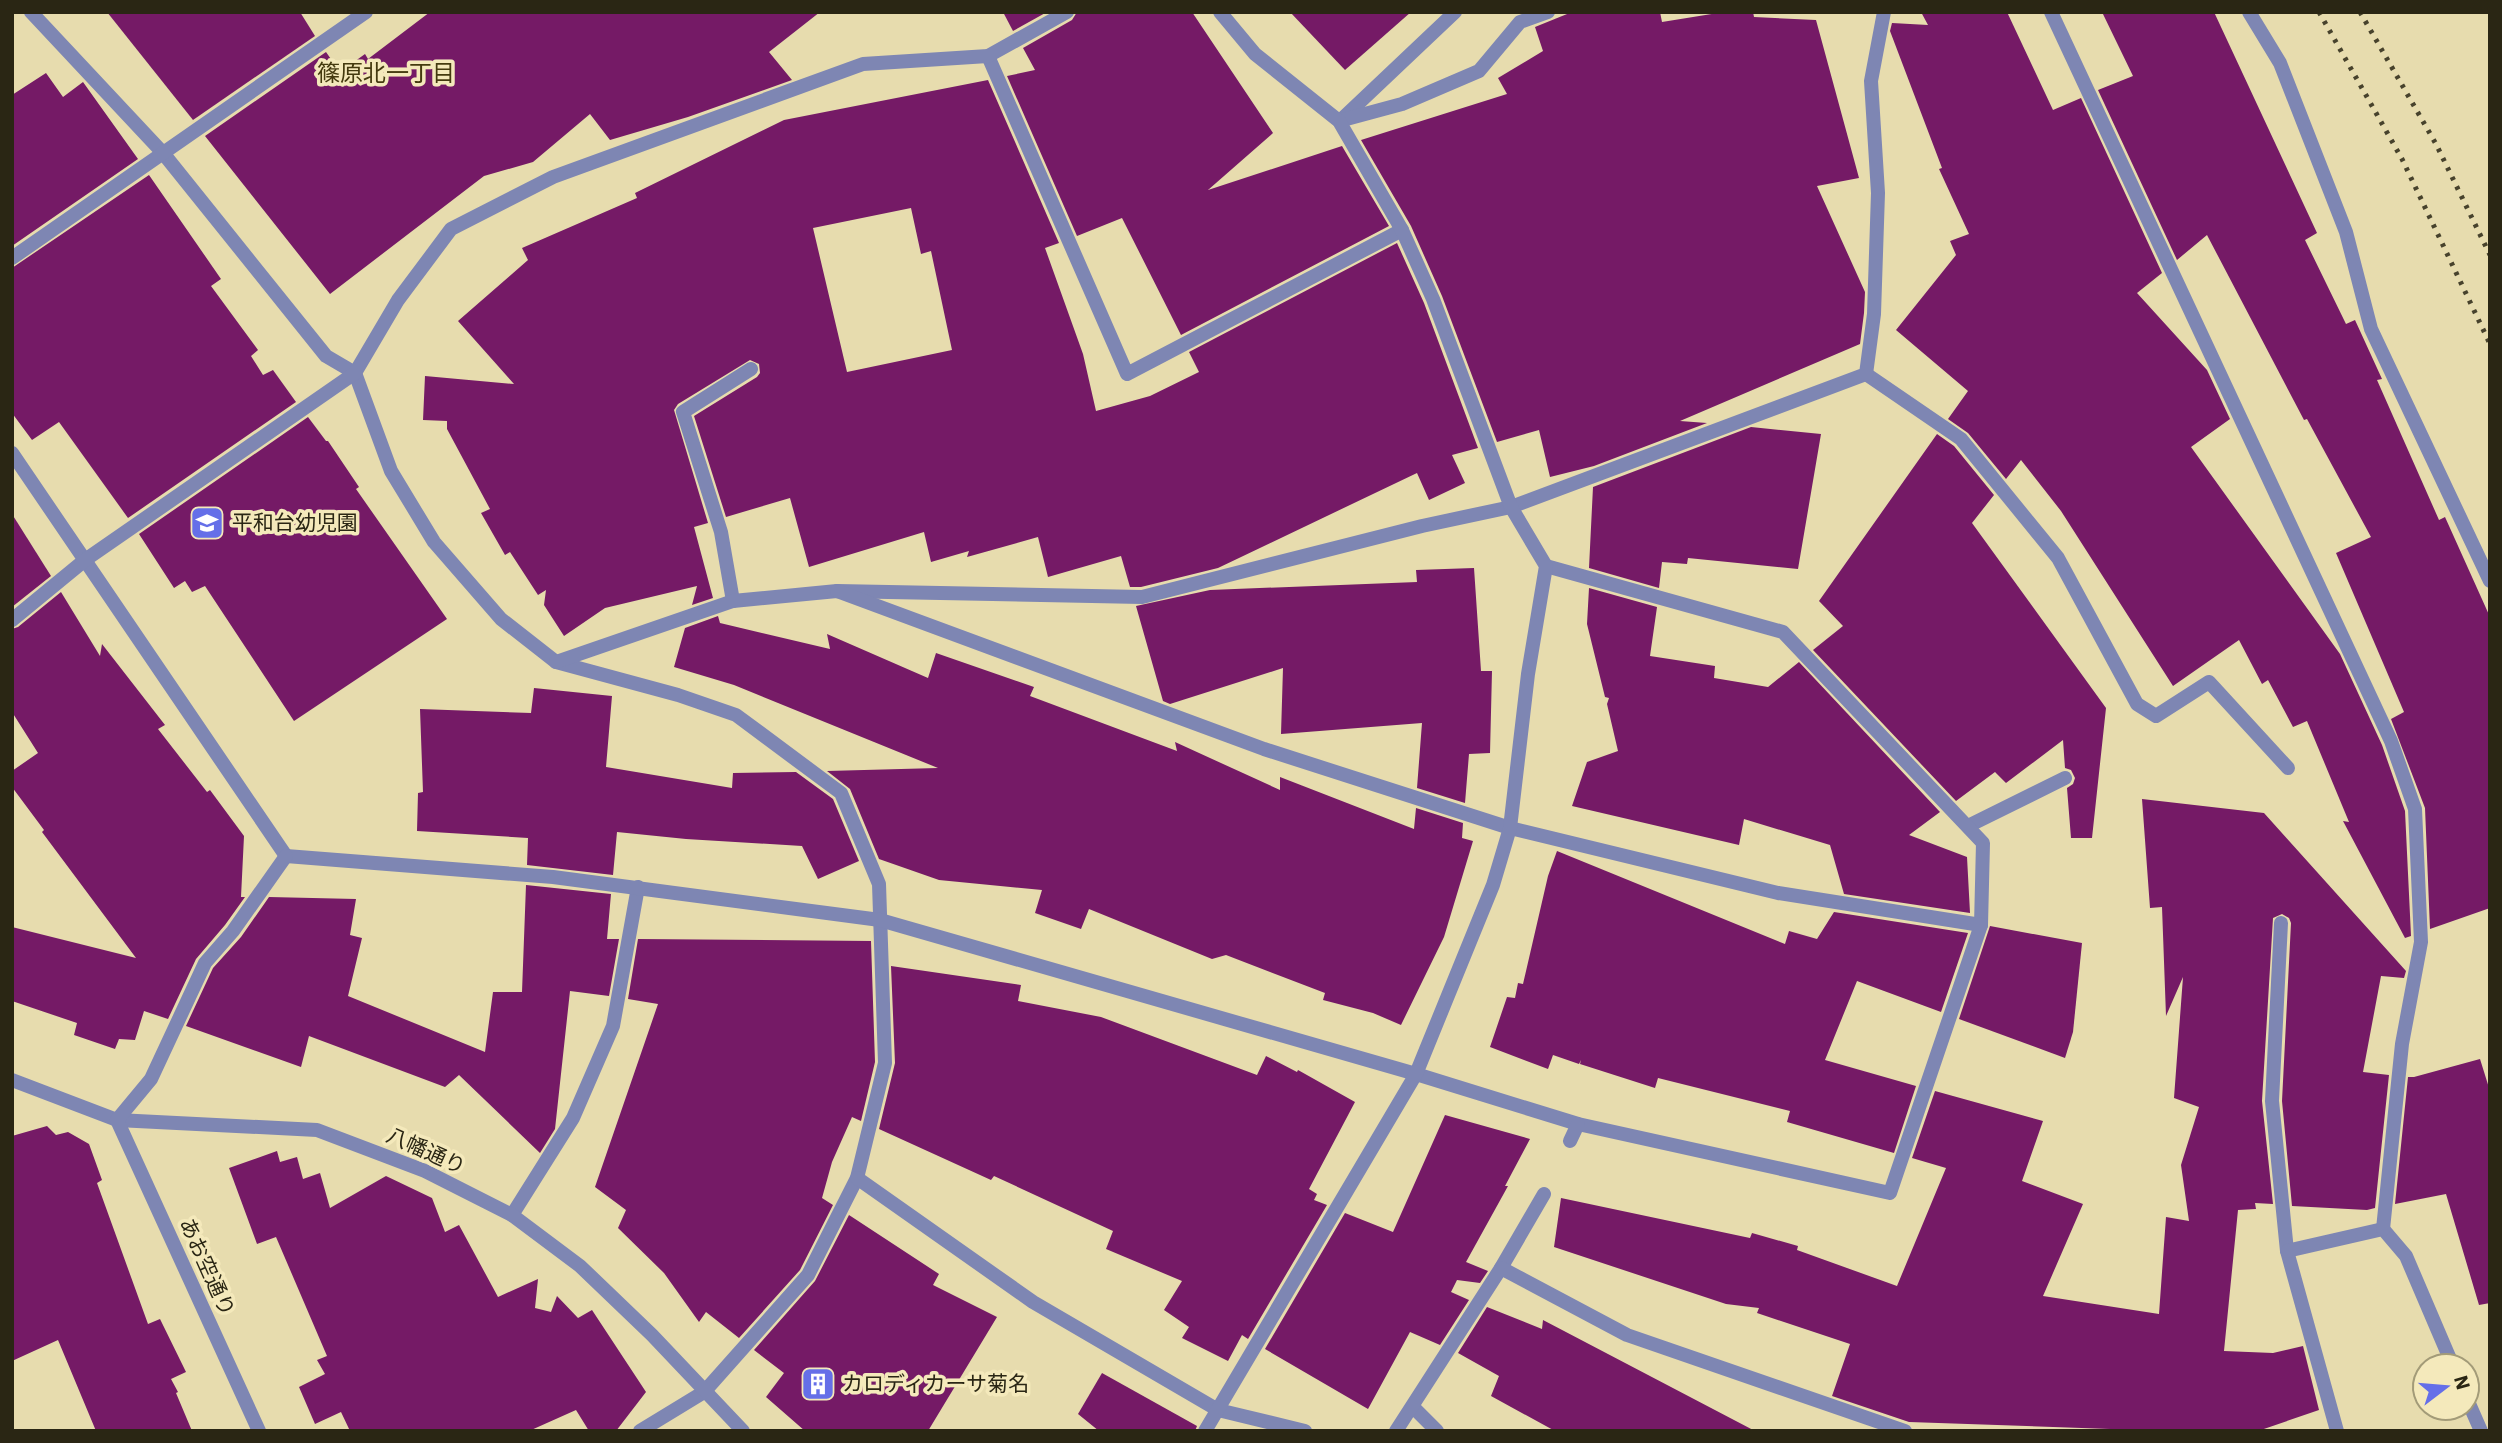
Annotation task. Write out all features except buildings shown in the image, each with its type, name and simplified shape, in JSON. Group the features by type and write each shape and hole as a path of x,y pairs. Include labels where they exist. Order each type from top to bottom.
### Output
{"street":[{"path":"31,12 163,153 326,356 355,373 391,471 434,542 500,619 556,662 678,695 736,715 841,793 879,884 886,1063 857,1178 808,1275 704,1392 640,1431"},
{"path":"12,258 366,12"},
{"path":"12,620 85,560 355,373 398,300 451,229 554,177 863,64 988,56 1067,12"},
{"path":"1205,1431 1416,1074 1493,885 1510,828 1528,674 1546,566 1511,507 1433,299 1402,230 1339,121 1255,54 1220,12"},
{"path":"1339,121 1455,12"},
{"path":"1339,121 1402,104 1479,71 1520,22 1548,12"},
{"path":"1866,374 1874,314 1878,193 1871,81 1884,12"},
{"path":"2051,12 2391,741 2415,810 2421,942 2402,1044 2383,1229 2406,1256 2447,1352"},
{"path":"2249,12 2280,63 2346,232 2371,329 2490,581"},
{"path":"988,56 1127,374 1402,230"},
{"path":"733,601 721,532 683,412 751,369"},
{"path":"556,662 733,601 837,591 1142,597 1422,526 1511,507 1866,374"},
{"path":"1866,374 1961,439 2059,558 2137,704 2157,716 2209,682 2288,768"},
{"path":"12,453 286,856"},
{"path":"286,856 553,877 880,920 1416,1074 1578,1124 1890,1193 1981,925 1983,842 1783,632 1546,566"},
{"path":"837,591 1264,749 1510,828 1778,893 1981,925"},
{"path":"1968,827 2065,778"},
{"path":"117,1120 151,1079 205,963 233,931 286,856"},
{"path":"512,1215 573,1118 613,1026 638,887"},
{"path":"2281,923 2272,1101 2287,1251 2336,1431"},
{"name":"八幡通り","path":"12,1080 117,1120 317,1129 425,1171 512,1215 580,1266 652,1335 743,1431"},
{"name":"あお空通り","path":"117,1120 259,1431"},
{"path":"1570,1141 1578,1124"},
{"path":"857,1178 1033,1302 1218,1410 1305,1431"},
{"path":"1396,1431 1501,1268 1544,1194"},
{"path":"2287,1251 2383,1229"},
{"path":"1501,1268 1627,1335 1905,1431"},
{"path":"1413,1407 1437,1431"}],"railway":[{"path":"2319,12 2402,159 2490,344"},
{"path":"2360,12 2436,144 2490,255"}],"place":[{"name":"平和台幼児園","path":"207,523"},
{"name":"カロディカーサ菊名","path":"818,1384"}],"district":[{"name":"篠原北一丁目","path":"386,73"}]}
